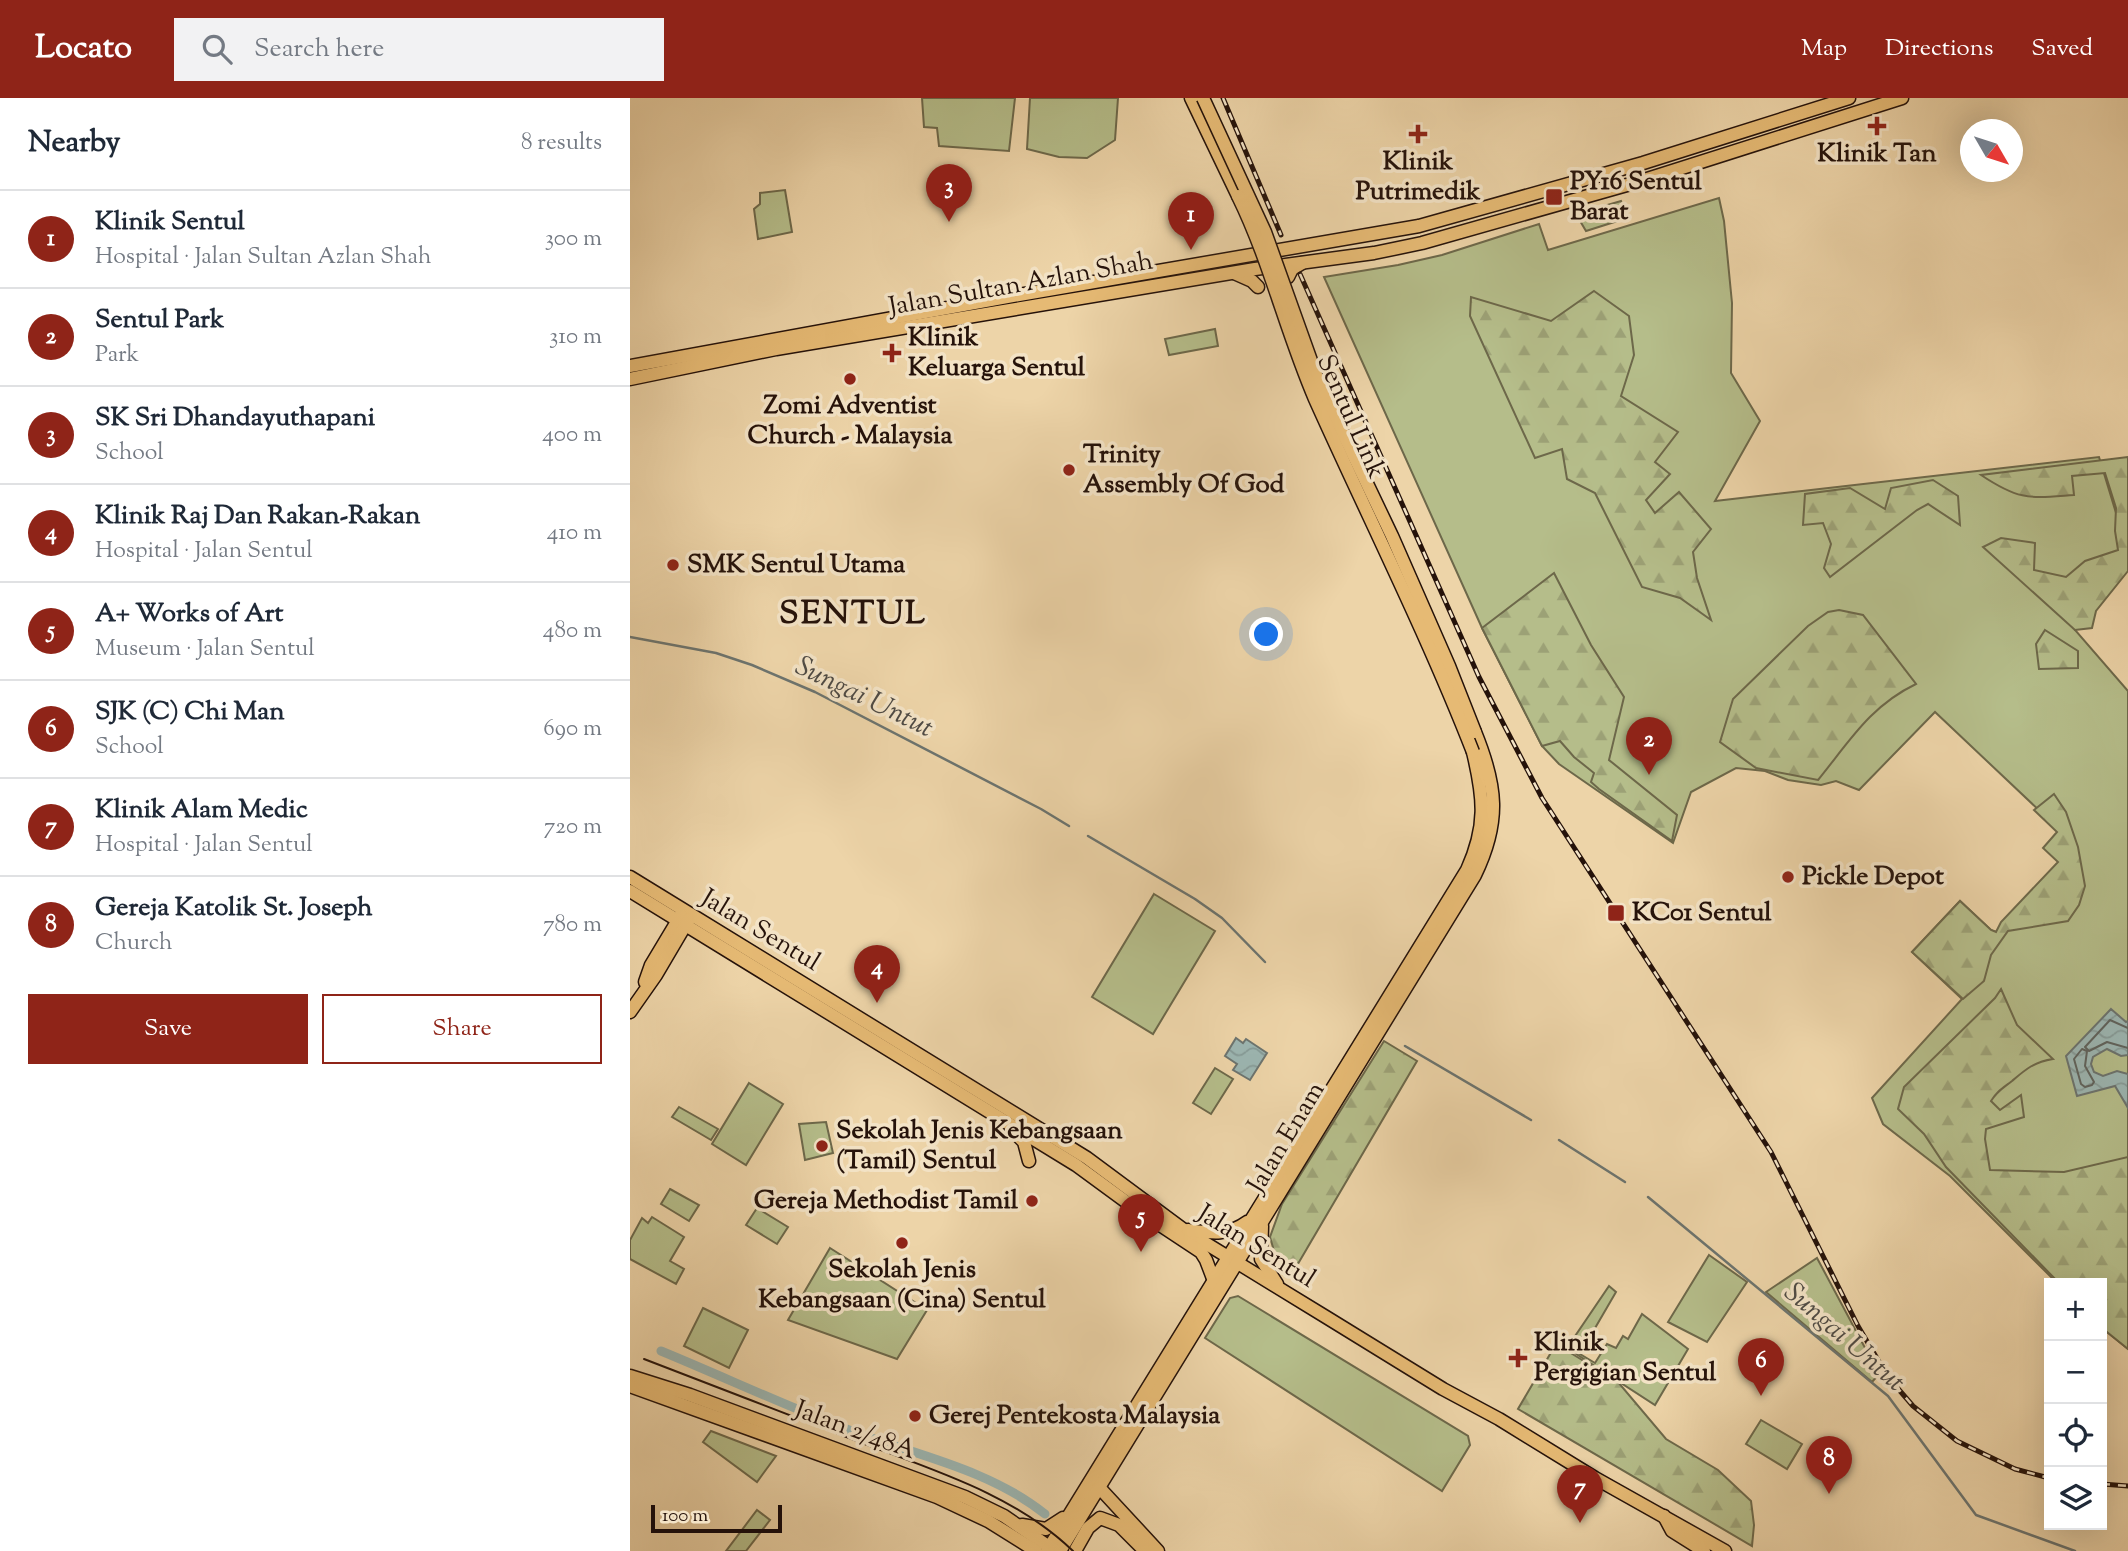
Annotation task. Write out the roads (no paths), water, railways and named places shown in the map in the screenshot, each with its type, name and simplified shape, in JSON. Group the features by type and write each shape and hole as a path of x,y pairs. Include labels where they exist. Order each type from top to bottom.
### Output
{"main road":[{"name":"Sentul Link","path":"1191,98 1266,260 1304,373 1478,752"},
{"name":"Sentul Link","path":"1203,98 1265,232 1320,383 1479,728"},
{"name":"Jalan Sultan Azlan Shah","path":"630,366 1419,226 1643,163 1849,98"},
{"path":"1779,120 1781,123 1797,126 1895,98"},
{"name":"Jalan Sultan Azlan Shah","path":"630,379 776,349 1422,243 1653,177 1902,98"},
{"path":"1288,277 1294,268 1309,260"},
{"path":"1233,273 1252,281 1258,287"},
{"name":"Jalan Enam","path":"1053,1550 1258,1220 1466,870 1477,847 1483,811 1478,752 1479,728"},
{"name":"Jalan Sentul","path":"630,877 684,918 1076,1165 1201,1252 1214,1281"},
{"name":"Jalan Sentul","path":"630,891 684,918 1087,1158 1184,1230 1443,1388 1725,1551"},
{"path":"630,1012 641,993 651,965 684,918"},
{"path":"1006,1120 1024,1142 1029,1161"},
{"path":"1184,1230 1224,1233 1258,1220 1261,1259 1282,1290"},
{"name":"Jalan Enam","path":"1053,1550 1071,1512 1095,1483 1214,1281 1233,1260"},
{"name":"Jalan 2/48A","path":"630,1376 690,1395 965,1497 1019,1525 1053,1550"},
{"name":"Jalan 2/48A","path":"630,1386 937,1497 988,1521 1036,1551"},
{"path":"1095,1483 1158,1551"},
{"path":"1019,1525 1046,1529 1071,1512"},
{"path":"1664,1516 1672,1531 1704,1551"},
{"path":"1075,1551 1088,1528 1100,1518 1119,1525 1145,1551"}],"water":[{"path":"2111,1009 2128,1021 2128,1055 2121,1056 2107,1049 2093,1057 2091,1064 2094,1072 2103,1076 2117,1071 2128,1074 2128,1108 2115,1086 2077,1096 2066,1056"},
{"path":"1236,1038 1243,1043 1246,1039 1267,1053 1250,1080 1233,1070 1237,1064 1225,1056"}],"waterway":[{"name":"Sungai Untut","path":"630,637 716,653 815,692 1069,826"},
{"name":"Sungai Untut","path":"1088,836 1195,899 1222,918 1265,962"},
{"name":"Sungai Untut","path":"1405,1046 1531,1120"},
{"name":"Sungai Untut","path":"1559,1140 1625,1182"},
{"name":"Sungai Untut","path":"1648,1197 1888,1396 1976,1515 2075,1551"},
{"path":"661,1351 825,1421 976,1474 1023,1498 1045,1514"}],"tram line":[{"path":"644,1359 974,1486 1026,1514 1073,1551"}],"railway":[{"path":"1223,98 1281,235"},
{"path":"1300,274 1479,677 1542,798 1771,1152 1858,1326 1888,1377 1913,1406 1957,1441 2015,1469 2044,1477"},
{"path":"2107,1484 2128,1486"}],"place":[{"name":"Klinik Tan","path":"1877,126"},
{"name":"Klinik Putrimedik","path":"1418,134"},
{"name":"PY16 Sentul Barat","path":"1554,197"},
{"name":"SK Sri Dhandayuthapani","path":"949,222"},
{"name":"Klinik Sentul","path":"1191,250"},
{"name":"Klinik Keluarga Sentul","path":"892,353"},
{"name":"Zomi Adventist Church - Malaysia","path":"850,379"},
{"name":"Trinity Assembly Of God","path":"1069,470"},
{"name":"SMK Sentul Utama","path":"673,565"},
{"name":"Sentul Park","path":"1649,775"},
{"name":"Pickle Depot","path":"1788,877"},
{"name":"KC01 Sentul","path":"1616,913"},
{"name":"Klinik Raj Dan Rakan-Rakan","path":"877,1003"},
{"name":"Sekolah Jenis Kebangsaan (Tamil) Sentul","path":"822,1146"},
{"name":"Gereja Methodist Tamil","path":"1032,1201"},
{"name":"Sekolah Jenis Kebangsaan (Cina) Sentul","path":"902,1243"},
{"name":"A+ Works of Art","path":"1141,1252"},
{"name":"Klinik Pergigian Sentul","path":"1518,1358"},
{"name":"SJK (C) Chi Man","path":"1761,1396"},
{"name":"Gerej Pentekosta Malaysia","path":"915,1416"},
{"name":"Gereja Katolik St. Joseph","path":"1829,1494"},
{"name":"Klinik Alam Medic","path":"1580,1523"}],"district":[{"name":"SENTUL","path":"853,615"}]}
